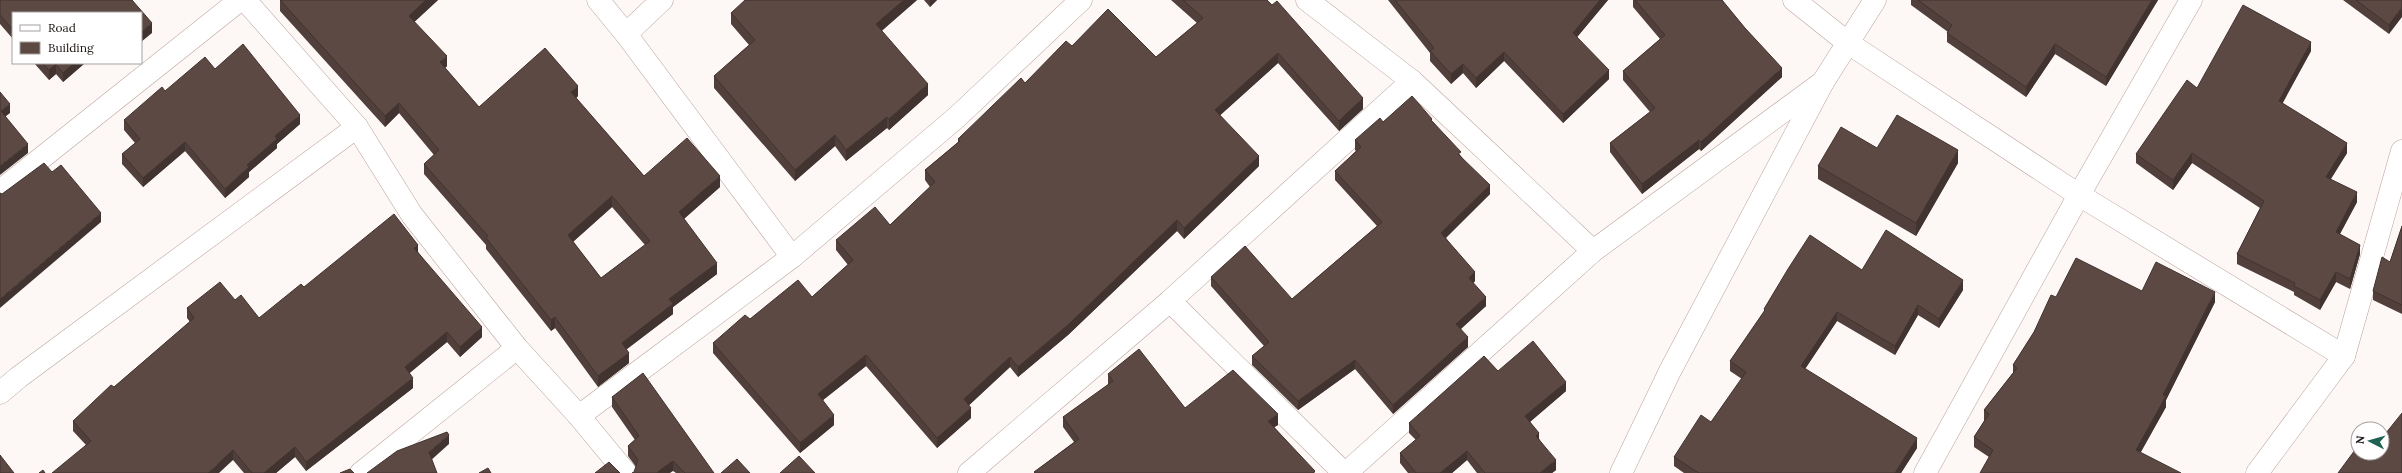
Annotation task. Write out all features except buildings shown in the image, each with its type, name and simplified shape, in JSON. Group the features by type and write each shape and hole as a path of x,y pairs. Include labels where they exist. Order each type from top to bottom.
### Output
{"street":[{"path":"0,191 240,0"},
{"path":"245,0 357,127 412,215 517,348 579,416 626,473"},
{"path":"598,0 626,34 792,257"},
{"path":"626,34 662,0"},
{"path":"579,416 792,257 957,117 1081,0"},
{"path":"1307,0 1412,81 1593,251"},
{"path":"1794,0 1848,43 2079,195 2344,356"},
{"path":"1621,473 1670,371 1823,82 1875,0"},
{"path":"1925,473 2079,195 2192,0"},
{"path":"969,473 1170,301 1412,81"},
{"path":"1170,301 1345,473 1593,251 1823,82"},
{"path":"0,393 25,372 357,127"},
{"path":"2257,473 2344,356 2402,151"},
{"path":"361,473 517,348"}]}
